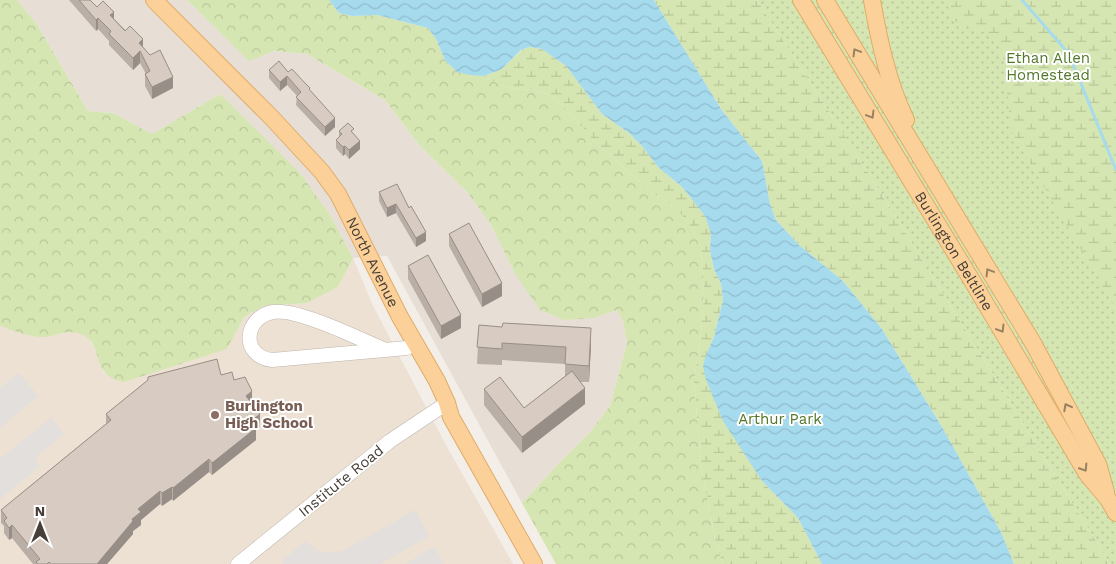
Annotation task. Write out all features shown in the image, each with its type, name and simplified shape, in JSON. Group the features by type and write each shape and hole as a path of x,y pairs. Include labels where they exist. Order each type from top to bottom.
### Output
{"main road":[{"name":"North Avenue","path":"154,0 272,118 322,172 338,194 400,317 447,403 451,417 534,564"},
{"name":"Burlington Beltline","path":"801,0 1087,474 1112,506"},
{"name":"Burlington Beltline","path":"824,0 1033,343 1098,464 1112,506"},
{"path":"872,0 880,42 904,115 944,198"}],"street":[{"path":"383,349 303,316 288,312 274,312 264,315 254,323 250,333 250,343 255,353 263,359 272,360 407,348"},
{"name":"Institute Road","path":"238,564 390,441 447,403"}],"shaded area":[{"path":"17,0 187,0 249,60 274,51 307,54 385,100 420,146 468,193 491,225 515,274 594,318 617,310 623,321 627,343 610,406 590,432 522,503 387,256 353,258 330,215 220,94 152,134 113,113 88,111 36,23"},
{"name":"Burlington High School","path":"353,258 373,306 447,447 513,564 0,564 0,326 31,336 43,337 74,331 86,335 94,347 104,373 227,349 244,317 263,306 306,303 338,287"},
{"path":"19,373 38,396 0,428 0,388"},
{"path":"51,418 64,434 35,458 40,466 0,499 0,459"},
{"path":"415,510 429,536 380,564 284,564 282,561 305,541 318,551 328,553 343,551"},
{"path":"434,547 444,564 405,564"}],"green space":[{"path":"0,0 17,0 36,23 88,111 113,113 152,134 220,94 300,173 330,215 353,258 338,287 307,303 263,306 244,317 227,349 124,382 106,373 101,367 94,346 83,335 68,332 47,337 36,337 0,326"},
{"path":"187,0 329,0 339,13 352,16 377,15 428,28 436,39 445,60 457,72 484,76 505,87 520,90 531,89 547,94 567,109 593,140 651,192 675,207 689,224 701,246 704,293 701,334 694,381 701,464 716,544 723,564 556,564 522,503 590,432 610,406 627,343 623,321 617,310 594,318 564,320 540,310 515,274 491,225 468,193 420,146 385,100 307,54 274,51 249,61"},
{"path":"654,0 757,0 871,177 1110,564 1014,564 1001,532 942,427 882,329 843,281 799,245 776,220 770,204 762,161 721,109"},
{"path":"757,0 1116,0 1116,564 1110,564 871,177"},
{"name":"Ethan Allen Homestead","path":"946,0 1116,0 1116,309 1011,131 1004,60 995,36 952,20"},
{"path":"529,47 542,49 566,66 602,114 629,133 658,167 682,187 705,216 711,234 710,251 714,269 721,284 723,300 714,337 706,355 762,481 798,518 822,564 723,564 716,544 701,464 694,381 701,334 704,293 701,246 689,224 675,207 651,192 593,140 567,109 547,94 531,89 520,90 505,87 484,76 502,69 522,50"}],"water":[{"path":"329,0 654,0 721,109 762,161 770,204 776,220 799,245 843,281 882,329 942,427 1001,532 1014,564 822,564 798,518 762,481 723,421 706,380 703,366 714,337 723,300 721,284 714,269 710,251 711,234 705,216 682,187 658,167 629,133 602,114 566,66 542,49 529,47 521,50 502,69 484,76 470,75 457,72 445,60 436,39 428,28 377,15 352,16 339,13"}],"building":[{"path":"79,0 90,0 97,7 103,1 114,12 110,15 125,31 130,26 143,39 139,43 150,55 160,50 173,77 152,87 145,74 150,71 140,51 133,58 109,34 111,31 98,18 96,20"},
{"path":"279,61 288,72 292,69 335,118 325,127 296,97 301,92 287,76 280,82 269,70"},
{"path":"348,123 354,129 351,131 360,141 349,150 336,140 342,134 339,131"},
{"path":"397,184 409,208 411,206 426,232 416,238 396,204 387,208 379,192"},
{"path":"469,223 502,283 482,294 449,234"},
{"path":"428,255 461,315 441,326 408,266"},
{"path":"503,323 591,328 589,366 565,364 566,347 502,343 502,349 477,347 479,325 502,327"},
{"name":"Burlington High School","path":"217,359 221,375 232,372 234,380 245,377 252,391 246,396 260,414 251,421 256,428 212,463 209,459 173,488 162,493 160,491 138,509 141,512 132,519 133,521 97,564 51,564 49,562 47,564 38,564 36,562 40,559 12,525 9,528 4,521 7,518 1,510 111,420 106,414 148,380 148,377"},
{"path":"572,371 585,388 522,437 484,389 500,377 524,408"}],"waterway":[{"path":"1022,0 1069,54 1116,170"}],"place":[{"name":"Burlington High School","path":"215,415"}],"park label":[{"name":"Arthur Park","path":"780,419"}]}
